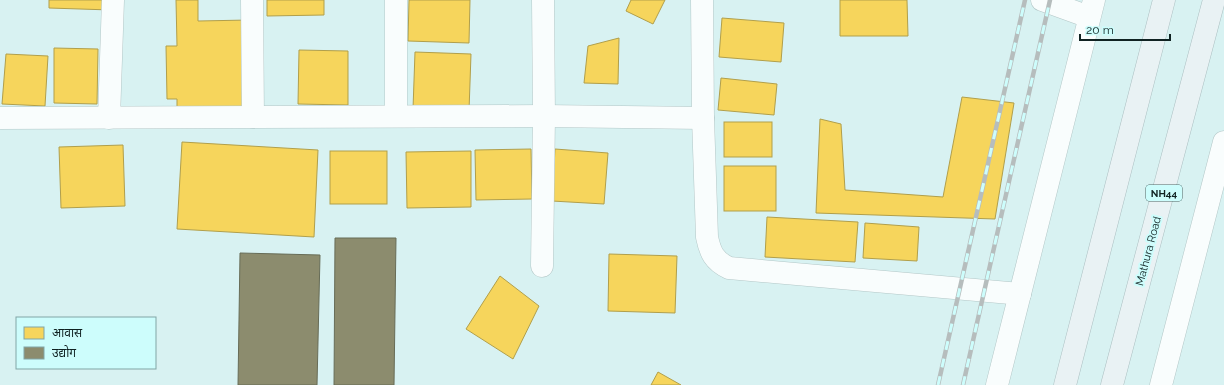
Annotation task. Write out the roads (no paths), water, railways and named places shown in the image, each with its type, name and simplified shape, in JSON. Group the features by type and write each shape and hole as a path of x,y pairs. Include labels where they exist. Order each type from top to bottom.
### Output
{"highway":[{"path":"1065,385 1164,0"},
{"name":"Mathura Road","path":"1112,385 1214,0"}],"street":[{"path":"109,118 113,0"},
{"path":"252,0 253,117"},
{"path":"396,0 396,116"},
{"path":"542,266 544,116 543,0"},
{"path":"702,0 703,118 707,237 710,252 718,263 729,268 1020,294"},
{"path":"997,385 1091,9 1042,0"},
{"path":"0,118 396,116 703,118"},
{"path":"1161,385 1224,142"}],"railway":[{"path":"938,385 1025,0"},
{"path":"963,385 1050,0"}]}
